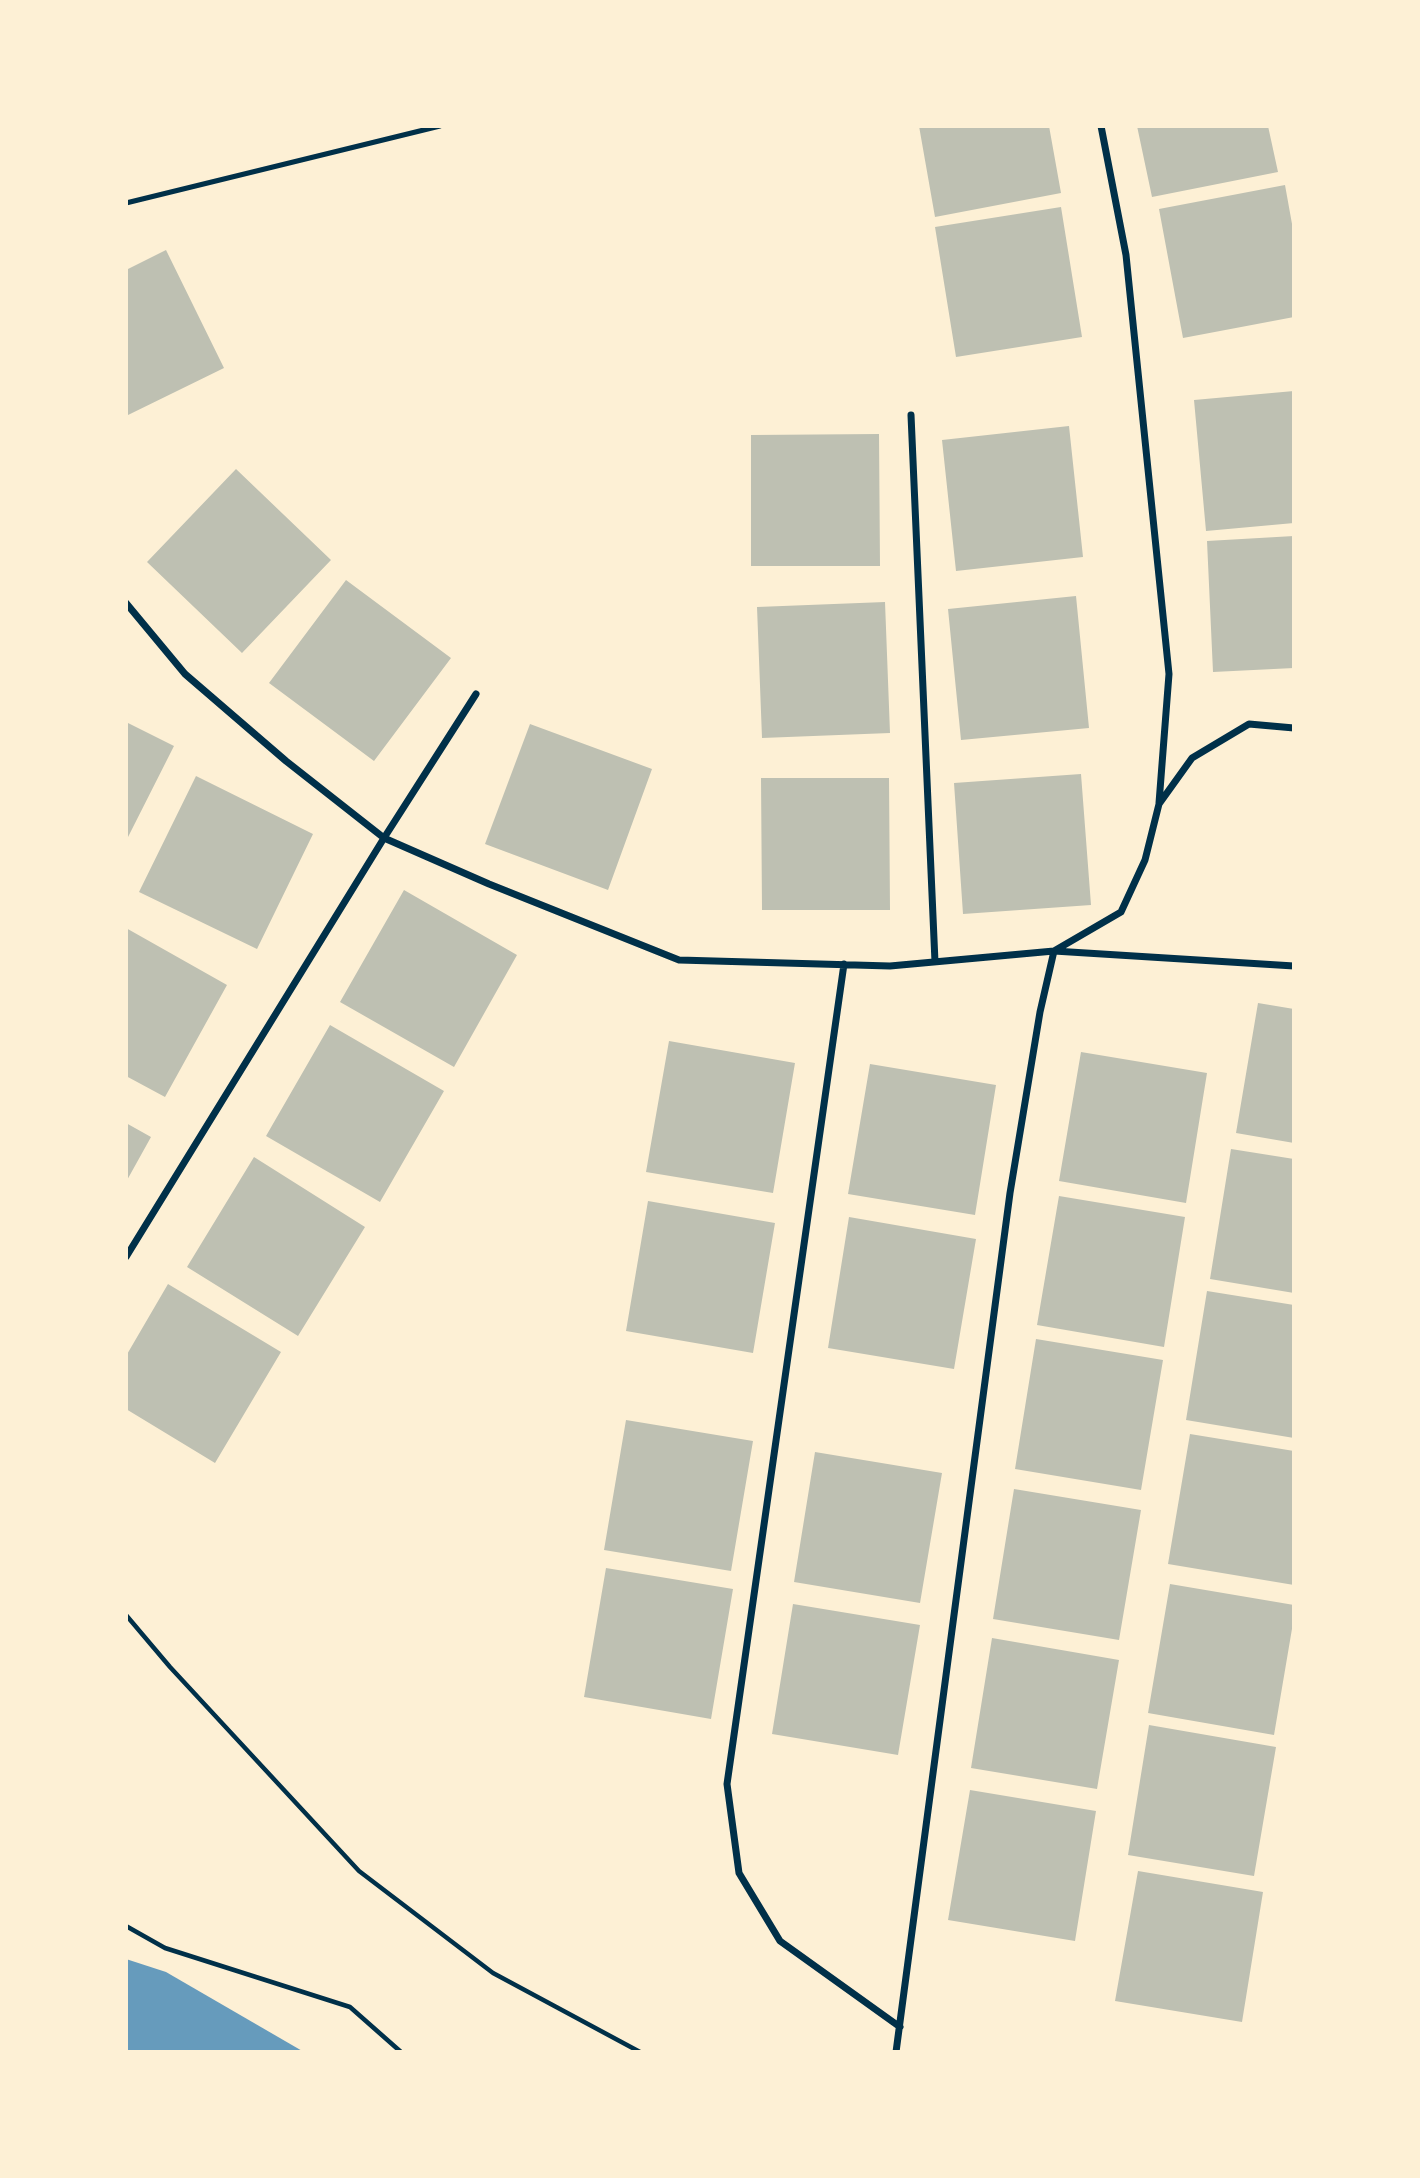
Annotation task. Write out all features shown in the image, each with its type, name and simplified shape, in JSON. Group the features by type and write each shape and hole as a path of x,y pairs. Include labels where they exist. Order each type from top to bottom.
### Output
{"street":[{"path":"896,2052 1010,1193 1040,1012 1054,951 1121,912 1145,860 1159,804 1169,674 1126,255 1101,126"},
{"path":"911,415 935,962"},
{"path":"126,603 185,674 286,761 384,838 489,884 679,960 890,967 1054,951 1294,966"},
{"path":"126,1257 384,838 476,694"},
{"path":"1159,804 1192,758 1249,724 1294,728"},
{"path":"844,964 727,1784 739,1873 779,1941 900,2027"}],"lane":[{"path":"126,202 440,126"}],"path":[{"path":"126,1615 170,1667 359,1871 492,1973 640,2052"},
{"path":"126,1926 165,1948 350,2007 401,2052"}],"water":[{"path":"126,1959 166,1972 304,2052 126,2052"}],"building":[{"path":"919,126 1049,126 1061,193 935,217"},
{"path":"1137,126 1268,126 1278,172 1152,197"},
{"path":"1285,185 1294,235 1294,317 1183,338 1159,209"},
{"path":"1061,207 1082,337 956,357 935,227"},
{"path":"166,250 224,368 126,416 126,270"},
{"path":"1294,391 1294,523 1206,531 1194,400"},
{"path":"1069,426 1083,557 956,571 942,440"},
{"path":"879,434 880,566 751,566 751,435"},
{"path":"236,469 331,560 242,653 147,562"},
{"path":"1294,536 1294,668 1213,672 1207,541"},
{"path":"346,580 451,658 374,761 269,683"},
{"path":"1076,596 1089,728 961,740 948,609"},
{"path":"885,602 890,733 762,738 757,607"},
{"path":"126,722 174,746 126,841"},
{"path":"530,724 652,769 608,890 485,844"},
{"path":"1081,774 1091,905 963,914 954,783"},
{"path":"196,776 313,834 257,949 139,892"},
{"path":"761,778 889,778 890,910 762,910"},
{"path":"404,890 517,955 454,1067 340,1002"},
{"path":"126,928 227,985 165,1097 126,1076"},
{"path":"1258,1003 1294,1009 1294,1143 1236,1133"},
{"path":"330,1025 444,1091 380,1202 266,1136"},
{"path":"669,1041 795,1063 773,1193 646,1172"},
{"path":"1081,1052 1207,1073 1186,1203 1059,1181"},
{"path":"870,1064 996,1085 975,1215 848,1194"},
{"path":"126,1123 151,1137 126,1182"},
{"path":"1231,1149 1294,1159 1294,1293 1210,1279"},
{"path":"254,1157 365,1227 298,1336 187,1267"},
{"path":"1059,1196 1185,1217 1164,1347 1037,1325"},
{"path":"648,1201 775,1223 753,1353 626,1331"},
{"path":"849,1217 976,1239 954,1369 828,1348"},
{"path":"168,1284 281,1352 215,1463 126,1409 126,1356"},
{"path":"1207,1291 1294,1305 1294,1438 1186,1420"},
{"path":"1036,1339 1163,1360 1141,1490 1015,1469"},
{"path":"626,1420 753,1441 731,1571 604,1550"},
{"path":"1190,1434 1294,1451 1294,1585 1168,1564"},
{"path":"815,1452 942,1473 920,1603 794,1582"},
{"path":"1014,1489 1141,1510 1119,1640 993,1619"},
{"path":"606,1568 733,1589 711,1719 584,1697"},
{"path":"1170,1584 1294,1605 1274,1735 1148,1713"},
{"path":"793,1604 920,1625 898,1755 772,1734"},
{"path":"992,1638 1119,1660 1097,1789 971,1768"},
{"path":"1149,1725 1276,1747 1254,1876 1128,1855"},
{"path":"970,1790 1096,1811 1075,1941 948,1920"},
{"path":"1138,1871 1263,1892 1242,2022 1115,2001"}]}
